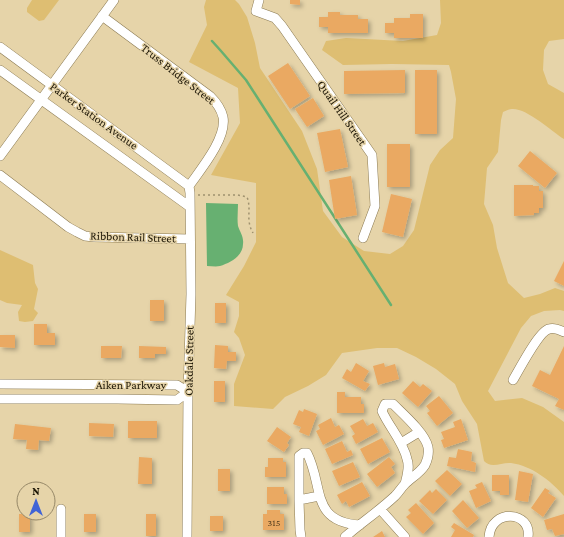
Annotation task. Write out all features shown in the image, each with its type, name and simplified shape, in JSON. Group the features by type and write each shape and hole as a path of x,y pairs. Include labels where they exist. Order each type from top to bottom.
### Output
{"street":[{"path":"0,156 114,0"},
{"name":"Quail Hill Street","path":"260,0 256,10 275,18 282,26 372,154 375,206 363,238"},
{"name":"Truss Bridge Street","path":"102,16 210,96 221,110 224,125 221,137 189,186"},
{"name":"Parker Station Avenue","path":"0,47 189,186"},
{"name":"Parker Station Avenue","path":"0,70 190,207"},
{"name":"Ribbon Rail Street","path":"0,175 68,227 85,236 108,238 190,239"},
{"name":"Oakdale Street","path":"187,537 188,392 191,294 189,186"},
{"path":"513,380 542,333 549,329 558,329 564,332"},
{"name":"Aiken Parkway","path":"0,384 177,385 188,392 177,400 0,399"},
{"path":"345,537 397,494 426,463 428,449 426,441 411,422 393,404 385,404 382,411 401,443 407,459 408,473 405,484"},
{"path":"401,443 419,432"},
{"path":"301,537 299,456 303,453 307,453 310,458 319,496 329,514 338,521 360,525"},
{"path":"299,500 319,496"},
{"path":"61,509 61,537"},
{"path":"380,509 405,537"},
{"path":"489,537 493,524 501,518 511,516 520,519 527,524 529,534 528,537"}],"path":[{"path":"196,194 238,195 247,197 248,221 253,233"}],"shaded area":[{"path":"32,0 59,0 44,20 39,21 27,12 27,8"},
{"path":"206,0 235,0 247,17 255,43 260,68 302,131 317,169 323,211 342,237 364,251 390,254 403,246 414,230 430,165 440,150 453,138 456,99 449,65 343,65 322,50 326,41 346,38 403,41 437,35 441,23 440,0 564,0 564,39 549,41 544,50 543,70 548,84 564,93 564,139 525,112 512,109 503,112 498,152 487,168 484,204 493,225 497,248 508,283 524,298 555,288 564,291 564,311 544,311 531,316 521,328 488,391 495,401 522,398 543,407 564,422 564,496 547,479 526,467 511,463 490,465 484,461 477,424 462,401 455,384 436,369 397,348 377,348 342,353 326,375 285,397 273,409 234,406 234,384 245,355 239,338 234,332 239,316 239,302 226,295 244,266 256,242 256,183 211,175 240,123 238,88 189,62 207,25 204,7"},
{"path":"206,203 238,204 238,226 243,239 241,252 228,263 220,266 207,266"},
{"path":"0,250 33,265 35,283 38,289 34,309 38,313 33,321 19,321 18,312 22,305 7,303 0,300"}],"building":[{"path":"290,0 300,0 300,5 290,4"},
{"path":"328,12 340,12 340,15 358,15 358,19 368,19 368,33 328,33 328,27 319,27 319,17 328,17"},
{"path":"410,14 423,14 423,38 394,38 394,33 385,33 385,23 394,23 394,18 410,18"},
{"path":"288,63 310,96 290,109 268,76"},
{"path":"405,70 405,93 344,94 344,71"},
{"path":"415,70 437,70 437,134 415,134"},
{"path":"313,98 324,116 307,127 295,109"},
{"path":"340,129 348,167 325,172 317,133"},
{"path":"387,144 410,144 410,187 387,187"},
{"path":"530,151 557,173 545,188 518,166"},
{"path":"351,176 357,215 335,219 329,180"},
{"path":"514,185 539,186 539,191 543,191 543,208 539,208 539,213 534,213 534,215 514,216"},
{"path":"391,194 412,199 403,237 382,232"},
{"path":"564,261 564,286 554,281"},
{"path":"150,300 164,300 164,321 150,321"},
{"path":"215,303 226,303 226,323 215,323"},
{"path":"34,324 47,324 47,333 55,333 55,345 34,345"},
{"path":"0,335 15,335 15,348 0,347"},
{"path":"215,345 228,346 228,352 236,352 236,361 227,361 226,369 214,368"},
{"path":"101,346 122,346 121,358 101,358"},
{"path":"139,346 166,347 166,354 155,354 155,358 139,358"},
{"path":"564,346 564,410 555,406 559,399 532,386 540,370 550,375"},
{"path":"356,363 369,371 363,381 370,384 365,391 342,378 347,369 351,372"},
{"path":"384,363 385,367 395,364 399,379 378,385 373,366"},
{"path":"214,381 225,381 225,402 214,402"},
{"path":"413,381 420,387 423,384 432,391 418,407 402,393"},
{"path":"337,392 345,392 345,397 361,397 361,404 364,404 364,413 337,413"},
{"path":"439,396 453,413 437,426 427,413 430,411 426,406"},
{"path":"304,409 317,414 309,436 299,432 301,427 293,424 299,410 303,412"},
{"path":"331,418 335,427 339,425 344,434 323,445 316,431 320,429 318,425"},
{"path":"363,419 367,426 373,423 378,432 356,444 352,436 355,434 350,426"},
{"path":"461,419 468,440 444,448 441,440 444,439 441,432 455,427 453,422"},
{"path":"128,421 157,421 157,438 128,438"},
{"path":"89,423 114,424 113,437 89,436"},
{"path":"15,424 51,428 49,441 39,440 38,450 26,449 27,440 13,439"},
{"path":"277,427 291,437 287,443 289,445 284,452 267,441"},
{"path":"382,438 390,452 368,464 360,449"},
{"path":"342,441 347,452 351,450 353,455 332,464 325,449"},
{"path":"458,449 472,452 471,461 476,463 475,472 447,466 449,457 456,458"},
{"path":"139,457 152,458 152,484 138,484"},
{"path":"389,457 395,464 391,467 395,473 377,487 367,474"},
{"path":"268,458 283,458 283,462 286,462 286,477 265,477 265,467 268,467"},
{"path":"353,462 360,477 339,486 332,471"},
{"path":"218,469 230,469 230,491 218,491"},
{"path":"447,470 462,484 450,496 435,481"},
{"path":"519,471 533,474 528,502 515,500"},
{"path":"492,475 509,475 509,495 500,495 500,491 492,491"},
{"path":"362,482 370,496 349,507 346,501 342,504 337,495"},
{"path":"482,482 491,501 476,508 469,491 477,488 475,485"},
{"path":"267,487 284,487 284,494 287,494 287,504 267,504"},
{"path":"545,488 550,491 548,493 556,498 543,517 531,508"},
{"path":"436,489 447,500 433,514 419,501 430,490 432,493"},
{"path":"463,500 479,518 467,528 452,511"},
{"path":"416,503 434,523 423,534 406,517 411,513 408,510"},
{"path":"267,510 280,510 280,514 284,514 284,530 263,530 263,514 267,514"},
{"path":"84,514 96,514 96,532 84,532"},
{"path":"146,514 156,514 156,536 146,536"},
{"path":"564,514 564,534 555,536 552,529 547,530 544,520"},
{"path":"210,516 223,516 223,531 210,531"},
{"path":"19,521 30,521 30,532 19,532"},
{"path":"454,523 474,535 473,537 451,537 455,530 451,527"},
{"path":"382,531 385,537 373,537"}],"waterway":[{"path":"212,41 246,80 391,305"}]}
